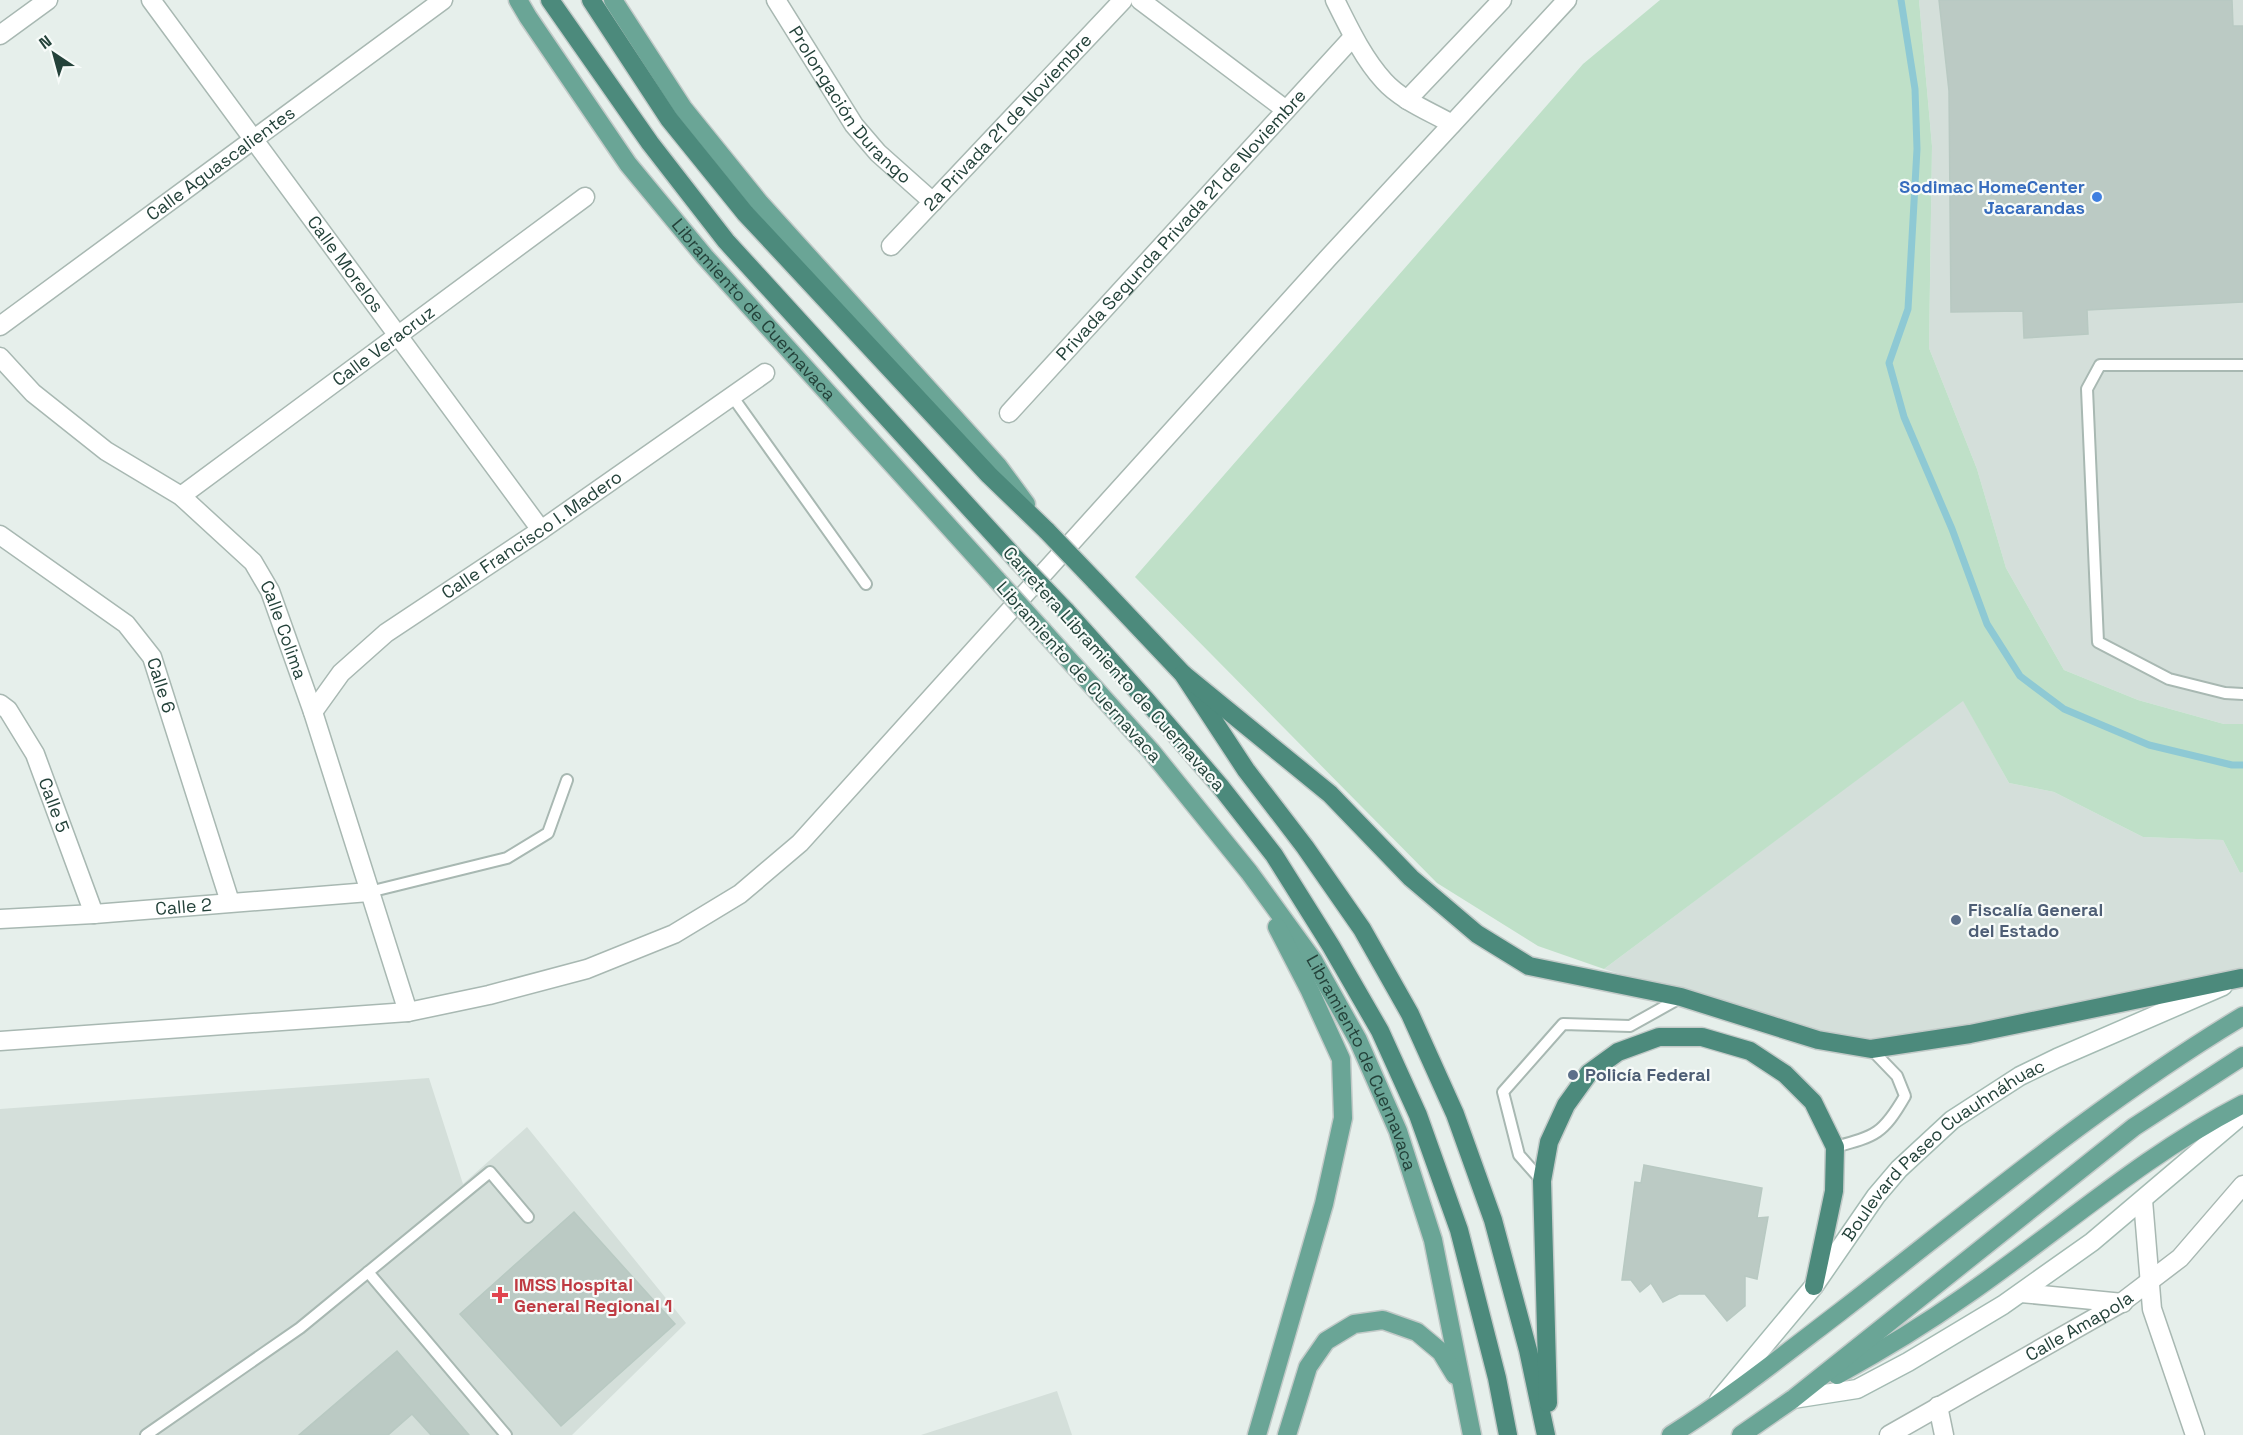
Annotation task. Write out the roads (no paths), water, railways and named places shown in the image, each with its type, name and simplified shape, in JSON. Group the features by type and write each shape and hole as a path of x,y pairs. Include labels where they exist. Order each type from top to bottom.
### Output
{"highway":[{"name":"Carretera Libramiento de Cuernavaca","path":"550,0 650,144 726,241 1066,611 1176,735 1274,855 1331,946 1380,1031 1418,1115 1460,1230 1497,1378 1508,1435"},
{"name":"Carretera Libramiento de Cuernavaca","path":"591,0 669,119 746,213 989,475 1047,531 1183,674 1246,770 1305,847 1362,929 1410,1014 1455,1114 1493,1220 1528,1350 1547,1435"},
{"path":"1183,674 1329,794 1411,878 1477,934 1529,966 1681,998 1818,1040 1871,1049 1971,1034 2242,977"},
{"path":"1547,1435 1542,1181 1549,1142 1566,1105 1589,1073 1618,1052 1659,1037 1702,1037 1750,1051 1785,1074 1813,1102 1834,1147 1834,1191 1814,1286"}],"main road":[{"name":"Libramiento de Cuernavaca","path":"518,0 628,164 705,258 1151,751 1249,872 1318,970 1358,1040 1398,1131 1434,1240 1472,1435"},
{"path":"613,0 683,108 759,202 998,466 1047,531"},
{"path":"1249,872 1310,991 1341,1059 1343,1118 1324,1204 1257,1435"},
{"name":"Boulevard Paseo Cuauhnáhuac","path":"1671,1435 1710,1410 1779,1359 2114,1101 2243,1016"},
{"path":"1741,1435 1793,1399 2134,1127 2243,1056"},
{"path":"1793,1399 1881,1351 1965,1296 2162,1151 2243,1104"},
{"path":"1287,1435 1308,1367 1326,1341 1354,1324 1383,1320 1417,1332 1441,1352 1462,1386"}],"street":[{"path":"0,35 48,0"},
{"name":"Calle Morelos","path":"151,0 541,530"},
{"name":"Calle Aguascalientes","path":"0,326 443,0"},
{"name":"Prolongación Durango","path":"776,0 854,125 878,153 933,202"},
{"name":"2a Privada 21 de Noviembre","path":"891,246 1123,0"},
{"path":"1140,0 1286,110"},
{"path":"1335,0 1353,37 1384,82 1407,100 1452,124"},
{"path":"1407,100 1502,0"},
{"path":"0,1041 408,1011 489,995 587,969 674,934 740,894 800,843 1567,0"},
{"name":"Privada Segunda Privada 21 de Noviembre","path":"1008,413 1353,37"},
{"name":"Calle Veracruz","path":"181,496 585,197"},
{"name":"Calle Colima","path":"0,357 33,393 106,451 181,496 253,562 259,571 270,591 313,712 408,1011"},
{"name":"Calle Francisco I. Madero","path":"313,712 341,673 386,633 541,530 765,373"},
{"name":"Calle 6","path":"0,535 126,624 152,657 230,902"},
{"name":"Calle 5","path":"0,704 8,710 35,754 94,914"},
{"name":"Calle 2","path":"0,918 94,914 369,892"},
{"name":"Boulevard Paseo Cuauhnáhuac","path":"1710,1410 1814,1286 1876,1196 1899,1169 1952,1120 2020,1076 2242,977"},
{"path":"1793,1399 1857,1389 1957,1334 2021,1293 2092,1242 2243,1114"},
{"name":"Calle Amapola","path":"1889,1435 2121,1303 2180,1258 2243,1185"},
{"path":"2144,1200 2151,1309 2195,1435"},
{"path":"2021,1293 2121,1303 2151,1309"},
{"path":"1938,1406 1944,1435"}],"lane":[{"path":"2243,365 2100,365 2087,388 2098,642 2169,679 2225,693 2243,694"},
{"path":"732,396 866,584"},
{"path":"369,892 507,858 548,833 567,780"},
{"path":"1542,1181 1519,1155 1503,1092 1563,1024 1630,1026 1681,998"},
{"path":"1834,1147 1867,1139 1889,1123 1905,1096 1897,1076 1871,1049"},
{"path":"146,1435 300,1328 490,1172 528,1216"},
{"path":"368,1272 506,1435"}],"waterway":[{"path":"1901,0 1915,89 1917,149 1908,309 1889,363 1904,417 1952,529 1987,624 2020,676 2064,709 2149,745 2232,765 2243,765"}],"place":[{"name":"Sodimac HomeCenter Jacarandas","path":"2097,197"},
{"name":"Fiscalía General del Estado","path":"1956,920"},
{"name":"Policía Federal","path":"1573,1075"},
{"name":"IMSS Hospital General Regional 1","path":"500,1295"}]}
